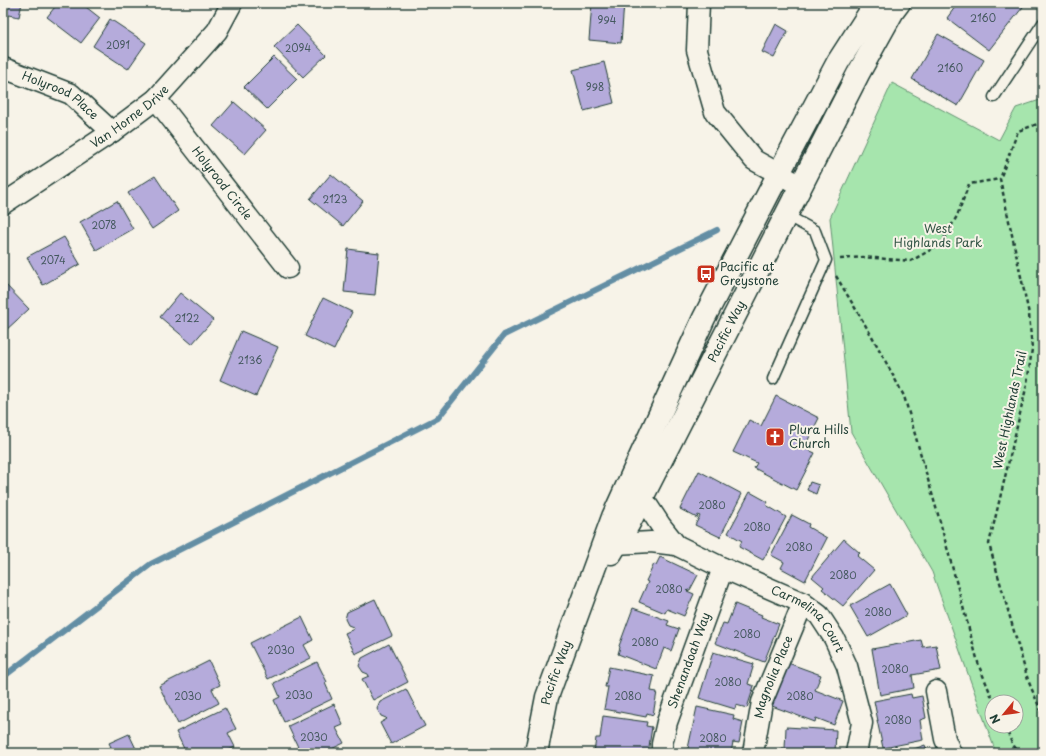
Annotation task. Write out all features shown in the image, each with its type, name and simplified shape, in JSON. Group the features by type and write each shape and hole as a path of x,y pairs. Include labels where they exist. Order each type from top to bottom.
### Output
{"main road":[{"name":"Pacific Way","path":"536,753 547,698 614,517 704,318 838,62 876,3"},
{"name":"Pacific Way","path":"585,595 629,523 858,74 899,3"}],"street":[{"name":"Van Horne Drive","path":"3,204 112,132 156,99 217,31 232,3"},
{"path":"699,3 697,50 715,112 754,160 801,186"},
{"name":"Holyrood Place","path":"3,68 71,94 112,132"},
{"name":"Holyrood Circle","path":"156,99 288,268"},
{"name":"Carmelina Court","path":"642,497 661,526 676,545"},
{"name":"Carmelina Court","path":"616,544 651,542 676,545 723,568 803,603 819,615 834,638 848,666 862,723 856,753"},
{"name":"Shenandoah Way","path":"662,753 662,744 667,722 723,568"},
{"name":"Magnolia Place","path":"752,753 762,702 803,603"},
{"path":"936,691 945,739 951,753"}],"lane":[{"path":"994,97 1043,23"},
{"path":"773,379 826,260 815,231 786,215"}],"path":[{"path":"991,694 979,666 904,396 873,338 826,260 863,257 911,260 941,244 957,216 969,184 1000,179 1018,131 1043,122"},
{"name":"West Highlands Trail","path":"1000,179 1029,314 1032,349 1025,392 989,544 1028,680 1043,716"},
{"path":"1008,734 1013,746 1018,753"}],"green space":[{"name":"West Highlands Park","path":"892,83 999,140 1016,108 1043,99 1043,753 996,753 989,734 1024,734 1024,694 984,694 984,719 932,572 851,432 830,218"}],"building":[{"path":"3,3 22,3 19,17 3,14"},
{"path":"58,3 81,3 100,18 81,43 47,17"},
{"path":"592,3 624,3 621,43 589,40"},
{"path":"958,3 1026,3 989,50 947,18"},
{"path":"110,19 146,43 128,69 93,46"},
{"path":"776,24 788,31 774,58 762,52"},
{"path":"297,25 326,55 303,77 274,47"},
{"path":"938,34 984,60 958,106 912,79"},
{"path":"274,57 297,79 267,109 244,87"},
{"path":"604,62 614,103 584,111 573,70"},
{"path":"234,102 266,130 245,154 213,126"},
{"path":"331,174 363,201 343,226 310,199"},
{"path":"155,176 178,211 152,229 128,193"},
{"path":"117,201 133,229 96,250 80,222"},
{"path":"64,237 80,264 43,285 27,257"},
{"path":"348,249 379,253 375,295 344,292"},
{"path":"3,282 29,309 5,331 3,328"},
{"path":"180,293 213,320 192,344 160,317"},
{"path":"323,298 352,312 334,350 305,336"},
{"path":"241,331 278,347 256,396 220,380"},
{"name":"Plura Hills Church","path":"776,396 819,418 804,448 815,453 796,490 754,468 757,463 733,452 749,420 761,426"},
{"path":"699,471 742,494 720,537 695,525 700,516 698,515 697,518 680,509"},
{"path":"810,482 819,485 816,494 807,490"},
{"path":"750,492 768,502 766,505 786,517 763,560 739,547 742,541 728,533"},
{"path":"792,515 809,524 808,527 827,538 805,581 781,568 784,562 771,555"},
{"path":"844,539 860,553 857,556 874,570 843,606 822,589 824,587 812,577"},
{"path":"660,557 698,575 690,590 687,591 694,594 684,616 667,609 665,613 639,602 648,582 646,581 654,564 656,565"},
{"path":"890,584 907,615 868,637 850,606"},
{"path":"375,599 392,636 355,654 345,633 354,629 348,625 345,619 347,612"},
{"path":"735,604 779,624 764,662 715,643 723,623 727,624"},
{"path":"633,608 669,621 667,625 679,629 671,651 664,648 656,669 618,654 619,646"},
{"path":"302,617 313,640 304,645 311,658 268,679 250,643"},
{"path":"921,640 923,647 936,645 941,670 912,675 914,688 880,695 872,649"},
{"path":"389,644 408,682 373,700 362,679 369,676 363,672 359,666 362,658"},
{"path":"713,652 754,664 748,684 754,686 747,708 736,705 735,709 699,698"},
{"path":"209,661 220,685 212,689 219,703 178,724 159,686"},
{"path":"317,662 327,682 325,683 332,699 284,722 274,700 280,697 274,683"},
{"path":"788,663 821,675 815,690 843,701 834,725 816,718 815,722 772,706"},
{"path":"609,667 654,676 651,691 657,692 653,715 647,713 646,717 604,709 608,687 605,687"},
{"path":"406,689 425,726 391,744 380,723 387,719 381,716 377,709 380,702"},
{"path":"911,694 912,698 922,696 926,718 920,720 923,740 883,748 874,701"},
{"path":"334,704 343,725 336,728 344,743 323,753 293,753 292,751 298,747 288,726"},
{"path":"697,707 734,715 733,719 743,722 739,743 733,742 731,753 687,753"},
{"path":"225,708 236,729 228,733 235,747 223,753 186,753 176,732"},
{"path":"603,716 647,722 646,726 652,727 648,753 594,753 596,738 600,738"},
{"path":"786,727 836,730 835,753 779,753 780,749 785,749"},
{"path":"129,734 138,753 98,753 111,747 109,743"},
{"path":"925,745 928,753 903,753"}],"waterway":[{"path":"3,677 151,564 438,418 504,335 717,230"}],"place":[{"name":"Pacific at Greystone","path":"706,274"},
{"name":"Plura Hills Church","path":"775,437"}]}
